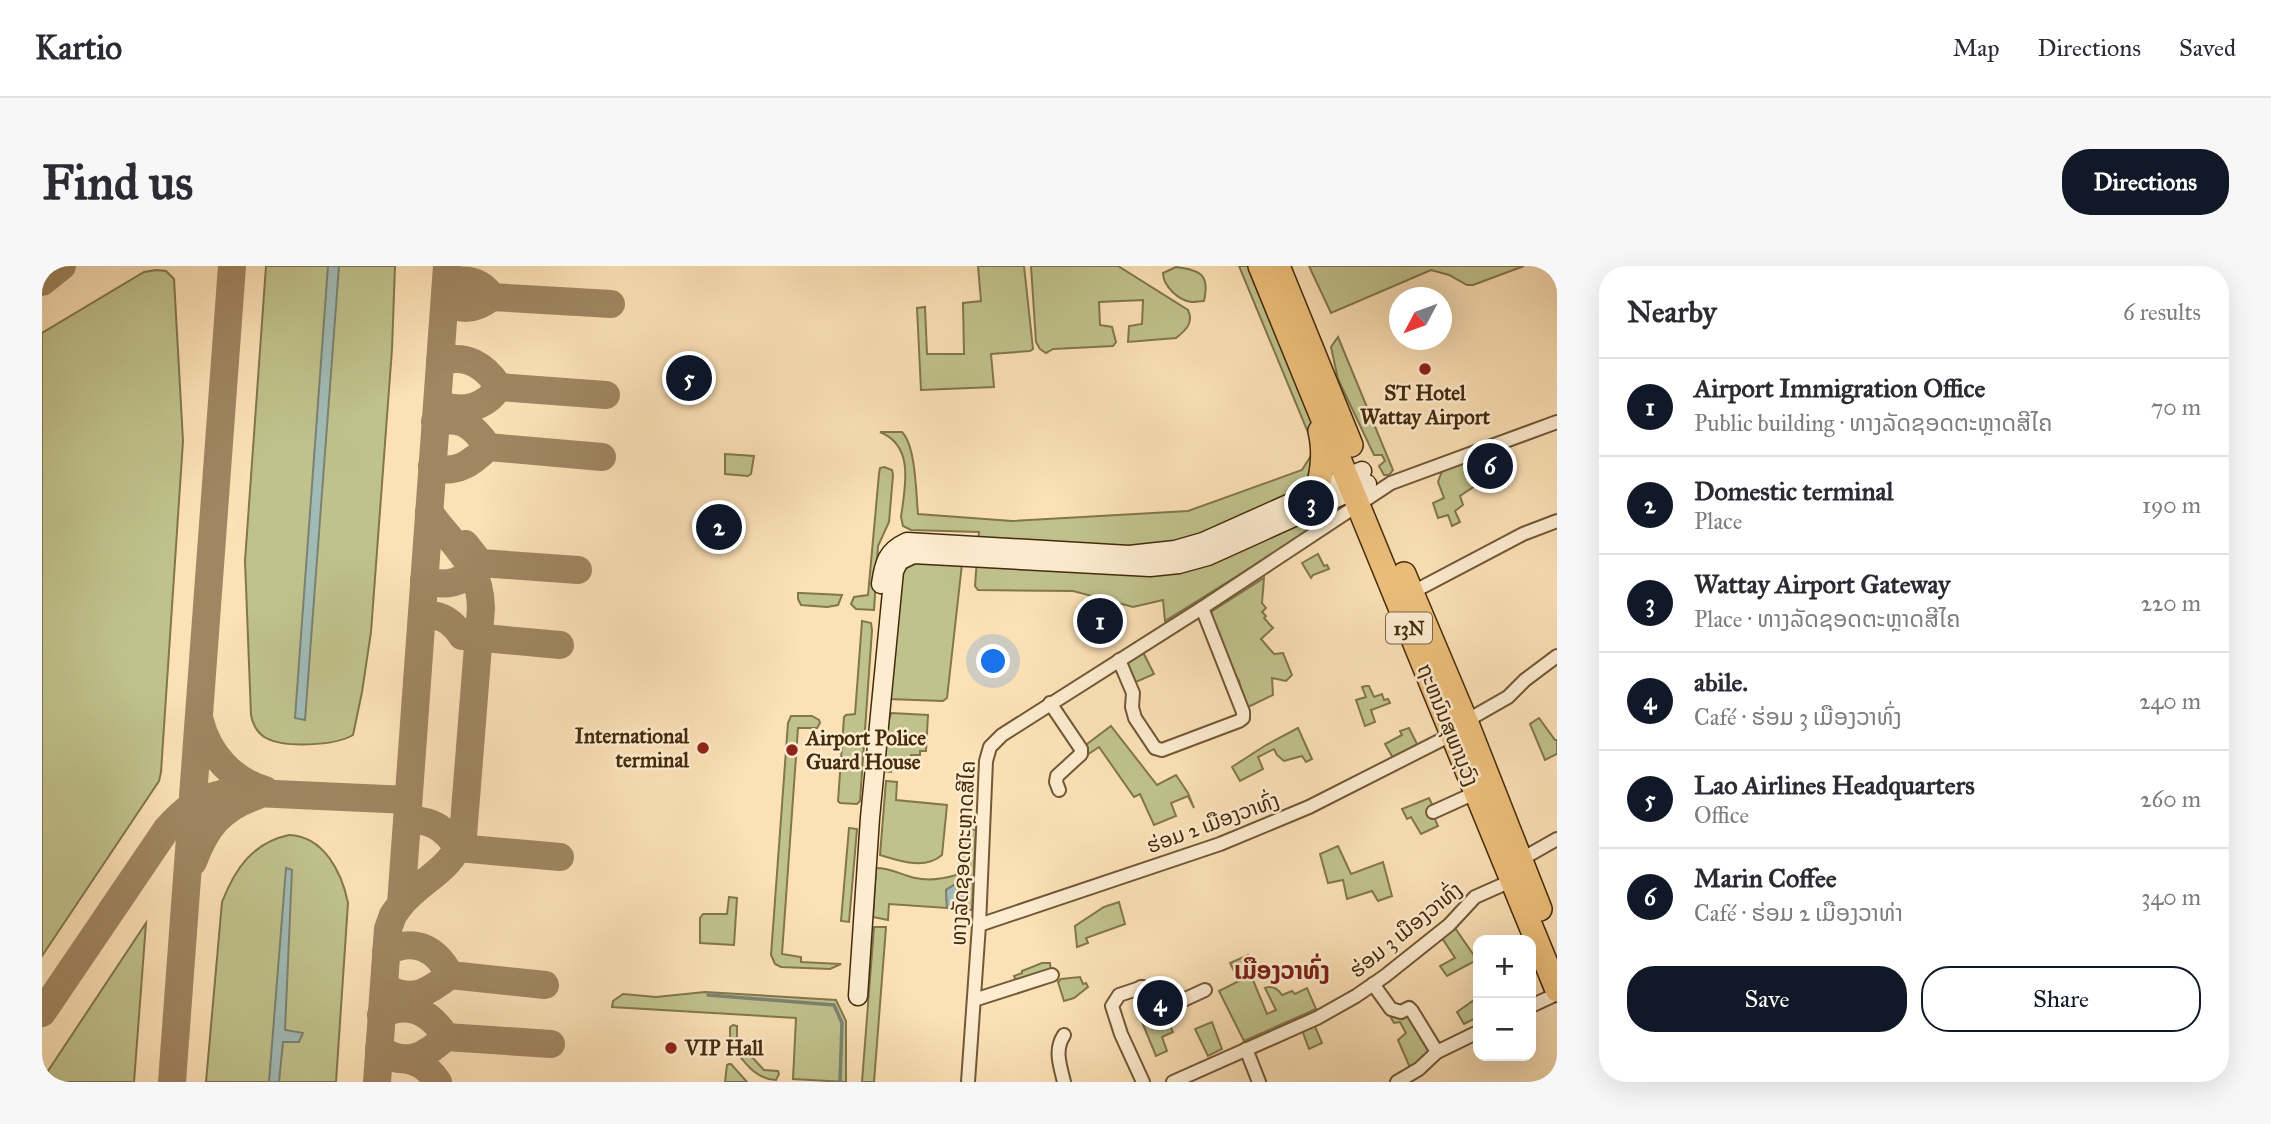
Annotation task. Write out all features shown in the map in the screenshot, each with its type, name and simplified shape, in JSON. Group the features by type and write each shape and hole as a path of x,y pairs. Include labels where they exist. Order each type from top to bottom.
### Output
{"highway":[{"name":"ຖະຫນົນສຸພານຸວົງ","path":"1260,266 1288,335 1411,593 1458,728 1475,793 1557,992"},
{"name":"ຖະຫນົນສຸພານຸວົງ","path":"1278,266 1360,487 1458,728 1520,860 1557,951"},
{"path":"1288,335 1291,354 1318,423 1324,449 1317,490"}],"street":[{"name":"ທາງລັດຊອດຕະຫຼາດສີໄຄ","path":"968,1082 979,925 986,761 990,747 1002,735 1050,703 1202,608 1360,487 1391,483 1557,422"},
{"path":"858,996 870,818 894,571 899,561 913,554 968,551 1121,560 1150,567 1179,564 1317,490 1360,487"},
{"path":"1222,542 1360,487"},
{"path":"1411,593 1523,534 1557,521"},
{"path":"1119,660 1133,693 1135,718 1155,748 1162,750 1239,722 1243,718 1243,712 1202,608"},
{"name":"ຮ່ອມ 2 ເມືອງວາທົ່ງ","path":"979,925 1220,844 1310,807 1458,728 1508,698 1525,680 1557,656"},
{"path":"1050,703 1081,749 1081,754 1057,776 1059,790"},
{"path":"1433,812 1475,793"},
{"path":"1520,860 1557,839"},
{"name":"ຮ່ອມ 3 ເມືອງວາທົ່ງ","path":"1173,1082 1317,1018 1373,984 1449,925 1475,897 1511,881"},
{"path":"974,1000 1052,975"},
{"path":"1373,984 1391,1009 1401,1012 1409,1008 1412,1011 1437,1052"},
{"path":"1143,1082 1121,1034 1112,1006 1119,995 1142,987 1153,1012 1157,1012 1205,990"},
{"path":"1536,1003 1557,992"},
{"path":"1397,1082 1419,1069 1437,1052 1473,1034"},
{"path":"1064,1035 1058,1044 1058,1055 1064,1082"},
{"path":"1246,1049 1259,1082"}],"green space":[{"path":"266,266 395,266 392,349 371,632 353,735 334,742 296,744 274,741 260,734 251,715 245,561"},
{"path":"978,266 1024,266 1033,349 991,354 994,387 921,390 917,308 925,307 927,354 964,354 963,303 981,301"},
{"path":"1031,266 1118,266 1188,310 1189,322 1176,338 1128,342 1129,326 1142,324 1143,300 1099,302 1100,325 1112,327 1116,342 1113,346 1053,349 1046,353 1036,342"},
{"path":"1239,266 1251,266 1316,432 1310,487 1322,515 1340,507 1342,511 1165,621 1163,600 1133,607 1073,591 978,590 975,586 979,532 911,530 903,526 903,457 891,438 880,432 902,432 907,439 914,471 918,514 1012,521 1188,511 1302,470 1312,454 1312,442"},
{"path":"1309,266 1524,266 1473,285 1431,270 1331,313"},
{"path":"1176,267 1202,275 1206,285 1204,301 1187,301 1169,288 1163,273"},
{"path":"166,271 174,279 183,441 161,772 159,781 42,956 42,333 144,272"},
{"path":"1338,337 1393,470 1389,475 1384,475 1379,466 1385,461 1382,455 1374,455 1338,379 1331,347"},
{"path":"725,454 754,456 751,474 725,474"},
{"path":"1469,461 1481,482 1460,496 1463,505 1455,511 1460,522 1452,526 1448,515 1438,518 1433,503 1444,498 1438,482 1442,471"},
{"path":"880,468 892,470 893,475 889,522 878,546 874,610 856,609 851,604 854,597 868,595 879,474"},
{"path":"1318,554 1324,566 1327,565 1329,569 1311,578 1302,563"},
{"path":"913,562 962,564 947,698 943,701 888,699 899,577 907,565"},
{"path":"1264,578 1262,603 1266,608 1262,612 1273,628 1261,639 1274,654 1283,653 1292,675 1286,681 1272,678 1273,695 1246,708 1239,681 1206,615"},
{"path":"798,593 842,595 838,605 827,607 801,605"},
{"path":"862,621 871,623 872,630 860,801 857,804 840,803 844,717 855,714"},
{"path":"1143,652 1154,674 1127,686 1120,665"},
{"path":"1369,686 1374,697 1382,694 1384,700 1388,699 1390,703 1371,710 1375,722 1365,726 1356,700 1366,697 1362,687"},
{"path":"891,713 928,715 926,751 920,751 920,755 911,755 911,762 892,760 891,772 883,771 885,734"},
{"path":"791,716 812,716 820,723 817,728 798,728 782,954 801,957 801,962 841,964 830,969 781,967 775,964 771,955 788,723"},
{"path":"1539,718 1557,740 1557,754 1545,760 1530,724"},
{"path":"1111,726 1157,785 1176,775 1188,793 1194,808 1188,796 1171,803 1176,816 1154,825 1140,794 1134,797 1099,747 1087,755 1083,747"},
{"path":"1298,728 1312,759 1306,762 1302,756 1284,761 1274,749 1258,757 1263,769 1240,781 1232,767"},
{"path":"1409,728 1418,746 1396,763 1385,744 1402,735 1400,731"},
{"path":"886,781 897,782 896,800 947,805 942,855 935,860 904,862 880,855"},
{"path":"1429,798 1437,815 1434,817 1438,826 1421,834 1411,817 1407,819 1402,809"},
{"path":"849,828 857,829 849,922 841,921"},
{"path":"963,828 976,830 972,910 965,909 968,893 964,884 954,885 946,890 947,908 889,904 888,920 873,917 876,868 925,879 956,875"},
{"path":"289,835 312,842 329,858 341,880 348,903 336,1082 206,1082 222,902 246,859 265,844"},
{"path":"1338,846 1351,874 1383,862 1392,896 1378,901 1372,891 1347,899 1343,880 1328,883 1320,854"},
{"path":"729,897 737,898 734,945 700,943 700,918 703,914 727,914"},
{"path":"1119,902 1125,924 1086,938 1088,943 1077,947 1075,926 1104,907"},
{"path":"146,923 134,1082 42,1082 42,1080"},
{"path":"1453,925 1473,954 1473,962 1447,976 1440,966 1455,958 1440,935"},
{"path":"874,927 886,927 874,1082 862,1082"},
{"path":"1248,955 1257,977 1253,980 1267,1014 1276,1010 1265,988 1268,987 1275,988 1282,995 1292,991 1295,994 1307,988 1316,1009 1244,1041 1219,991 1239,981 1230,963"},
{"path":"1042,963 1050,963 1051,973 1017,983 1014,976"},
{"path":"1080,977 1088,987 1074,998 1064,1001 1058,982 1061,979"},
{"path":"705,992 836,1000 846,1021 846,1082 793,1079 796,1018 612,1007 613,1001 623,994 656,997"},
{"path":"1473,1001 1473,1020 1464,1024 1457,1012"},
{"path":"1388,1013 1411,1014 1431,1050 1411,1070 1398,1040 1406,1033 1400,1022 1394,1023"},
{"path":"1164,1014 1173,1032 1162,1037 1167,1051 1156,1056 1142,1022"},
{"path":"1212,1022 1222,1049 1208,1056 1195,1029"},
{"path":"1313,1022 1322,1043 1309,1049 1302,1030"},
{"path":"737,1026 737,1041 764,1070 778,1071 776,1080 755,1073 730,1044 730,1027"},
{"path":"731,1064 747,1082 725,1082 727,1065"}],"water":[{"path":"328,266 339,266 305,720 295,718"},
{"path":"286,868 292,870 285,1030 303,1033 299,1042 283,1042 279,1082 269,1082"},
{"path":"964,884 968,893 965,909 947,908 946,890 954,885"}],"waterway":[{"path":"708,995 834,1005 842,1023 840,1082"}],"taxiway":[{"path":"42,282 62,266"},
{"path":"172,1082 232,266"},
{"path":"377,1082 388,929 401,904 447,266"},
{"path":"446,284 472,282 483,287 492,297 611,304"},
{"path":"445,301 457,307 469,308 492,297"},
{"path":"440,362 458,359 474,363 499,387 606,395"},
{"path":"440,404 457,408 473,407 488,400 499,387"},
{"path":"435,421 466,424 488,447 602,457"},
{"path":"432,466 455,469 476,458 488,447"},
{"path":"401,904 444,866 458,848 463,836 481,608 476,578 470,566 429,512"},
{"path":"465,544 480,563 578,570"},
{"path":"424,580 455,582 468,575 480,563"},
{"path":"422,615 445,619 462,636 560,645"},
{"path":"200,721 209,744 232,773 265,790"},
{"path":"42,1013 166,830 195,804 231,792 408,800"},
{"path":"193,862 203,839 216,820 233,806 256,796"},
{"path":"407,821 423,821 437,826 458,848 560,857"},
{"path":"386,952 406,945 415,946 431,952 450,975 545,985"},
{"path":"390,990 407,995 422,993 450,975"},
{"path":"381,1015 400,1009 418,1011 433,1021 446,1037 551,1044"},
{"path":"379,1049 398,1058 415,1057 430,1050 446,1037"},
{"path":"398,1059 421,1065 438,1082"}],"place":[{"name":"ST Hotel Wattay Airport","path":"1425,369"},
{"name":"Lao Airlines Headquarters","path":"689,378"},
{"name":"Marin Coffee","path":"1490,466"},
{"name":"Wattay Airport Gateway","path":"1311,503"},
{"name":"Domestic terminal","path":"719,527"},
{"name":"Airport Immigration Office","path":"1100,621"},
{"name":"International terminal","path":"703,748"},
{"name":"Airport Police Guard House","path":"792,750"},
{"name":"abile.","path":"1160,1003"},
{"name":"VIP Hall","path":"671,1048"}],"district":[{"name":"ເມືອງວາທົ່ງ","path":"1282,971"}]}
